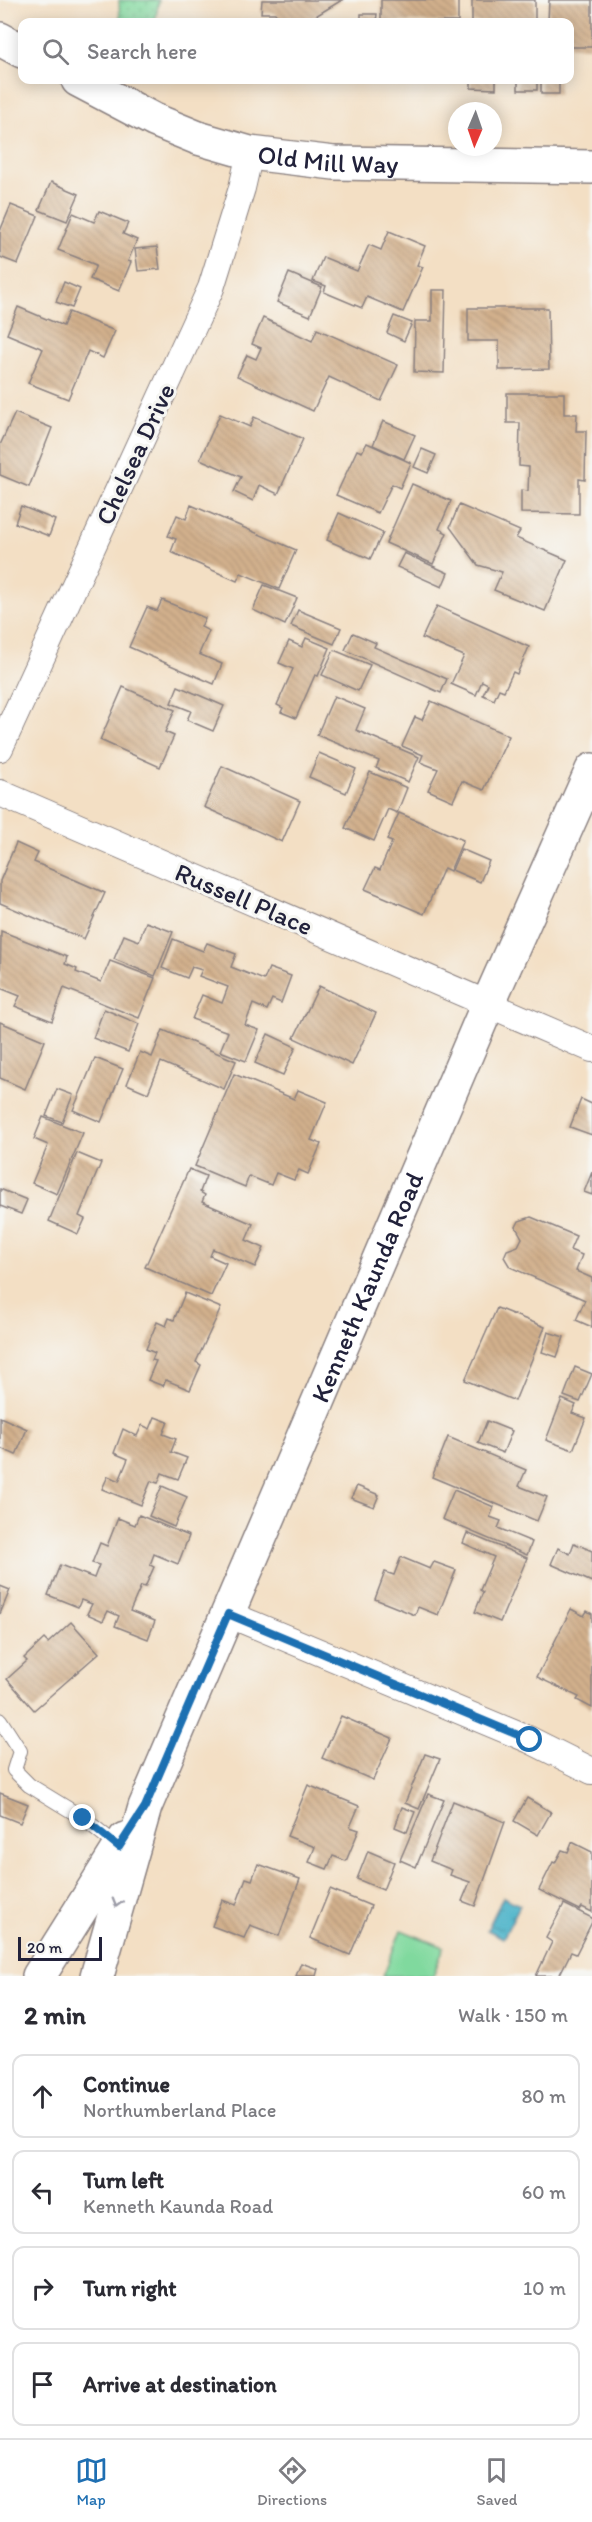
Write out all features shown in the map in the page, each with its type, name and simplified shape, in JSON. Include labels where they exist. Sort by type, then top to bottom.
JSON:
[{"type":"main road","points":[[0,39],[18,49]]},
{"type":"main road","name":"Old Mill Way","points":[[86,84],[154,120],[198,138],[250,153],[334,164],[592,167]]},
{"type":"main road","name":"Kenneth Kaunda Road","points":[[97,1976],[145,1807],[488,1004],[592,770]]},
{"type":"main road","name":"Kenneth Kaunda Road","points":[[39,1976],[145,1807]]},
{"type":"street","name":"Chelsea Drive","points":[[0,748],[211,288],[242,188],[250,153]]},
{"type":"street","name":"Russell Place","points":[[0,793],[592,1049]]},
{"type":"street","points":[[228,1614],[530,1740],[592,1771]]},
{"type":"lane","points":[[0,1720],[20,1751],[14,1770],[29,1785],[83,1818],[119,1847]]},
{"type":"green space","points":[[119,0],[159,0],[156,18],[120,18]]},
{"type":"green space","points":[[401,1930],[444,1947],[433,1976],[383,1976]]},
{"type":"water","points":[[503,1897],[520,1905],[503,1938],[487,1930]]},
{"type":"building","points":[[262,0],[342,0],[313,18],[279,18],[275,13],[261,13]]},
{"type":"building","points":[[381,0],[458,0],[458,18],[381,18]]},
{"type":"building","points":[[472,0],[535,0],[535,18],[472,18]]},
{"type":"building","points":[[549,0],[592,0],[592,47],[574,47],[574,18],[548,18]]},
{"type":"building","points":[[361,14],[377,14],[376,18],[361,18]]},
{"type":"building","points":[[471,84],[496,84],[496,89],[471,88]]},
{"type":"building","points":[[518,84],[537,84],[537,90],[518,90]]},
{"type":"building","points":[[541,84],[559,84],[559,94],[541,94]]},
{"type":"building","points":[[51,182],[79,194],[67,221],[39,210]]},
{"type":"building","points":[[11,205],[38,216],[18,264],[0,257],[0,231]]},
{"type":"building","points":[[99,211],[128,223],[123,234],[137,240],[119,291],[90,279],[96,265],[58,250],[73,213],[94,222]]},
{"type":"building","points":[[389,231],[425,246],[417,265],[423,267],[403,312],[367,297],[362,308],[324,292],[326,286],[313,281],[323,257],[357,271],[369,245],[381,250]]},
{"type":"building","points":[[157,247],[160,269],[138,271],[135,249]]},
{"type":"building","points":[[289,273],[322,287],[310,316],[277,302]]},
{"type":"building","points":[[64,282],[80,289],[72,308],[56,302]]},
{"type":"building","points":[[432,290],[446,290],[444,373],[414,372],[415,321],[432,321]]},
{"type":"building","points":[[18,307],[63,326],[69,312],[115,331],[103,358],[88,351],[68,399],[28,383],[43,349],[7,334]]},
{"type":"building","points":[[468,308],[548,308],[549,369],[499,370],[499,341],[468,341]]},
{"type":"building","points":[[394,316],[412,323],[404,341],[387,333]]},
{"type":"building","points":[[263,318],[312,341],[317,329],[398,365],[381,401],[329,377],[313,411],[237,376],[247,355],[256,359],[261,348],[252,344]]},
{"type":"building","points":[[507,393],[564,393],[564,414],[577,414],[576,431],[586,431],[585,480],[579,479],[579,514],[521,513],[521,490],[528,491],[529,467],[519,466],[520,423],[507,423]]},
{"type":"building","points":[[15,413],[52,428],[29,487],[0,475],[0,445]]},
{"type":"building","points":[[220,414],[250,427],[254,417],[303,439],[278,494],[259,485],[253,501],[234,492],[241,477],[200,459]]},
{"type":"building","points":[[383,421],[415,435],[404,459],[373,445]]},
{"type":"building","points":[[367,443],[411,463],[400,488],[392,484],[378,513],[336,495],[357,450],[362,452]]},
{"type":"building","points":[[422,449],[436,455],[428,473],[414,467]]},
{"type":"building","points":[[412,484],[451,501],[439,529],[447,533],[433,564],[386,543]]},
{"type":"building","points":[[191,505],[296,550],[279,589],[241,573],[237,581],[171,552],[176,539],[168,536],[177,515],[186,519]]},
{"type":"building","points":[[459,505],[520,531],[516,538],[567,560],[545,611],[494,590],[502,572],[478,565],[450,527]]},
{"type":"building","points":[[21,506],[55,520],[49,536],[15,523]]},
{"type":"building","points":[[339,513],[383,533],[370,559],[327,540]]},
{"type":"building","points":[[404,553],[448,573],[442,587],[397,567]]},
{"type":"building","points":[[264,585],[297,598],[285,625],[253,610]]},
{"type":"building","points":[[162,600],[205,618],[201,627],[209,631],[199,654],[222,664],[214,684],[129,647],[147,607],[157,611]]},
{"type":"building","points":[[437,606],[529,647],[517,674],[513,672],[504,691],[499,689],[494,700],[483,695],[488,684],[482,681],[476,695],[451,684],[464,656],[422,638]]},
{"type":"building","points":[[298,610],[341,628],[334,644],[291,626]]},
{"type":"building","points":[[353,633],[376,643],[374,647],[447,679],[441,693],[345,650]]},
{"type":"building","points":[[306,638],[330,648],[296,718],[281,712],[283,708],[277,705],[293,669],[279,663],[289,641],[302,647]]},
{"type":"building","points":[[334,650],[370,665],[358,691],[322,675]]},
{"type":"building","points":[[178,686],[224,706],[213,731],[187,720],[191,711],[171,703]]},
{"type":"building","points":[[123,687],[175,710],[165,732],[174,736],[160,767],[100,740]]},
{"type":"building","points":[[334,696],[365,709],[356,730],[419,757],[408,782],[376,768],[379,761],[317,735]]},
{"type":"building","points":[[431,701],[509,736],[484,790],[462,781],[453,801],[428,790],[438,769],[420,762],[423,755],[402,746],[415,717],[422,720]]},
{"type":"building","points":[[319,753],[356,769],[346,793],[309,777]]},
{"type":"building","points":[[222,766],[300,801],[282,842],[204,807]]},
{"type":"building","points":[[370,772],[407,788],[397,813],[388,809],[374,841],[345,828]]},
{"type":"building","points":[[399,813],[463,840],[450,871],[444,868],[424,914],[365,889],[375,868],[380,870],[392,842],[387,840]]},
{"type":"building","points":[[16,843],[38,853],[34,862],[105,893],[84,939],[0,903],[0,881]]},
{"type":"building","points":[[461,849],[489,861],[480,882],[452,870]]},
{"type":"building","points":[[146,922],[173,932],[155,976],[114,959],[124,935],[139,941]]},
{"type":"building","points":[[1,931],[67,957],[65,964],[77,969],[76,972],[101,982],[110,961],[155,978],[139,1018],[64,988],[52,1021],[15,1006],[20,996],[0,988]]},
{"type":"building","points":[[173,939],[203,951],[207,943],[236,954],[231,967],[264,980],[269,968],[291,976],[281,1003],[272,999],[267,1010],[253,1004],[245,1025],[259,1030],[246,1061],[220,1051],[228,1032],[192,1019],[202,995],[222,1003],[228,987],[199,976],[202,970],[192,967],[187,978],[162,968]]},
{"type":"building","points":[[319,986],[376,1013],[352,1065],[294,1038]]},
{"type":"building","points":[[104,1009],[139,1024],[128,1052],[93,1038]]},
{"type":"building","points":[[0,1022],[45,1041],[25,1089],[0,1078]]},
{"type":"building","points":[[163,1030],[236,1061],[224,1089],[161,1062],[148,1093],[127,1084],[140,1052],[152,1057]]},
{"type":"building","points":[[268,1034],[296,1047],[283,1075],[255,1063]]},
{"type":"building","points":[[95,1058],[123,1069],[101,1122],[73,1110]]},
{"type":"building","points":[[234,1074],[294,1099],[298,1090],[327,1102],[311,1140],[321,1144],[308,1174],[299,1170],[294,1180],[276,1173],[271,1185],[249,1176],[245,1187],[195,1166]]},
{"type":"building","points":[[57,1089],[73,1095],[62,1122],[46,1116]]},
{"type":"building","points":[[581,1099],[592,1104],[592,1135],[570,1127]]},
{"type":"building","points":[[43,1117],[83,1133],[57,1194],[32,1183],[48,1145],[34,1139]]},
{"type":"building","points":[[77,1153],[101,1163],[79,1216],[85,1219],[78,1234],[49,1221]]},
{"type":"building","points":[[189,1169],[206,1176],[200,1192],[205,1195],[202,1202],[253,1224],[246,1240],[264,1248],[255,1267],[213,1249],[210,1256],[226,1263],[211,1296],[145,1267]]},
{"type":"building","points":[[592,1172],[592,1195],[584,1192]]},
{"type":"building","points":[[0,1189],[27,1200],[21,1214],[0,1206]]},
{"type":"building","points":[[531,1217],[576,1236],[570,1250],[582,1255],[576,1271],[592,1278],[592,1327],[576,1320],[585,1300],[510,1267],[504,1257],[507,1250],[518,1246],[522,1238],[516,1227],[519,1221]]},
{"type":"building","points":[[185,1293],[221,1308],[196,1362],[201,1365],[190,1390],[166,1380],[163,1386],[148,1380],[156,1361],[152,1360],[155,1353],[146,1349],[157,1322],[166,1326],[169,1318],[174,1320]]},
{"type":"building","points":[[497,1308],[545,1327],[515,1401],[465,1380]]},
{"type":"building","points":[[548,1332],[564,1337],[557,1357],[542,1352]]},
{"type":"building","points":[[575,1367],[592,1374],[580,1402],[564,1396]]},
{"type":"building","points":[[562,1399],[576,1405],[572,1413],[586,1418],[573,1450],[546,1440]]},
{"type":"building","points":[[0,1417],[27,1429],[16,1455],[0,1448]]},
{"type":"building","points":[[155,1417],[168,1422],[163,1434],[176,1439],[171,1452],[187,1458],[178,1479],[162,1473],[158,1483],[151,1481],[141,1505],[102,1489],[108,1476],[119,1481],[128,1459],[114,1453],[123,1429],[137,1436],[142,1425],[150,1429]]},
{"type":"building","points":[[487,1421],[512,1431],[503,1453],[478,1443]]},
{"type":"building","points":[[448,1437],[526,1470],[519,1486],[547,1497],[537,1521],[432,1477]]},
{"type":"building","points":[[162,1486],[187,1497],[174,1527],[149,1516]]},
{"type":"building","points":[[357,1486],[379,1495],[374,1507],[351,1498]]},
{"type":"building","points":[[454,1490],[494,1507],[490,1517],[501,1521],[498,1528],[532,1542],[527,1555],[442,1519]]},
{"type":"building","points":[[139,1515],[189,1536],[178,1564],[154,1554],[150,1565],[154,1567],[145,1587],[141,1586],[130,1611],[155,1621],[148,1639],[115,1626],[119,1616],[108,1611],[103,1621],[87,1614],[92,1604],[81,1600],[78,1607],[48,1595],[60,1565],[94,1578],[99,1565],[92,1563],[100,1543],[107,1546],[118,1518],[135,1525]]},
{"type":"building","points":[[467,1533],[527,1558],[500,1622],[475,1612],[483,1592],[480,1590],[494,1557],[463,1543]]},
{"type":"building","points":[[574,1543],[592,1551],[592,1582],[551,1564],[558,1548],[570,1554]]},
{"type":"building","points":[[401,1557],[430,1569],[434,1562],[456,1570],[438,1615],[418,1607],[415,1615],[375,1599],[385,1572],[394,1575]]},
{"type":"building","points":[[0,1586],[10,1590],[0,1614]]},
{"type":"building","points":[[571,1609],[584,1616],[587,1611],[592,1614],[592,1708],[577,1700],[579,1697],[537,1677]]},
{"type":"building","points":[[71,1622],[99,1653],[34,1710],[7,1679],[27,1661],[24,1658],[44,1639],[48,1643]]},
{"type":"building","points":[[341,1716],[392,1738],[373,1780],[322,1758]]},
{"type":"building","points":[[425,1754],[440,1759],[419,1809],[405,1803]]},
{"type":"building","points":[[308,1785],[359,1806],[350,1827],[359,1830],[346,1861],[333,1856],[327,1869],[309,1862],[315,1847],[287,1836]]},
{"type":"building","points":[[0,1793],[28,1804],[20,1823],[0,1815]]},
{"type":"building","points":[[428,1794],[444,1800],[416,1867],[400,1860]]},
{"type":"building","points":[[527,1798],[551,1812],[538,1835],[514,1821]]},
{"type":"building","points":[[453,1801],[505,1822],[475,1906],[462,1901],[470,1882],[450,1875],[452,1870],[430,1861]]},
{"type":"building","points":[[402,1807],[415,1812],[407,1832],[395,1827]]},
{"type":"building","points":[[572,1842],[592,1852],[592,1912],[582,1907],[580,1910],[539,1890],[553,1862],[555,1863],[562,1850],[568,1852]]},
{"type":"building","points":[[368,1851],[394,1862],[383,1890],[357,1879]]},
{"type":"building","points":[[258,1864],[300,1879],[279,1936],[250,1925],[244,1938],[212,1926],[222,1900],[236,1905],[246,1878],[252,1880]]},
{"type":"building","points":[[330,1889],[371,1906],[350,1955],[310,1938]]},
{"type":"building","points":[[564,1904],[592,1918],[592,1922],[576,1954],[571,1952],[559,1976],[536,1976],[552,1942],[546,1938]]},
{"type":"building","points":[[301,1963],[318,1969],[316,1976],[296,1976]]},
{"type":"route","points":[[83,1818],[119,1847],[145,1807],[228,1614],[530,1740]]}]
